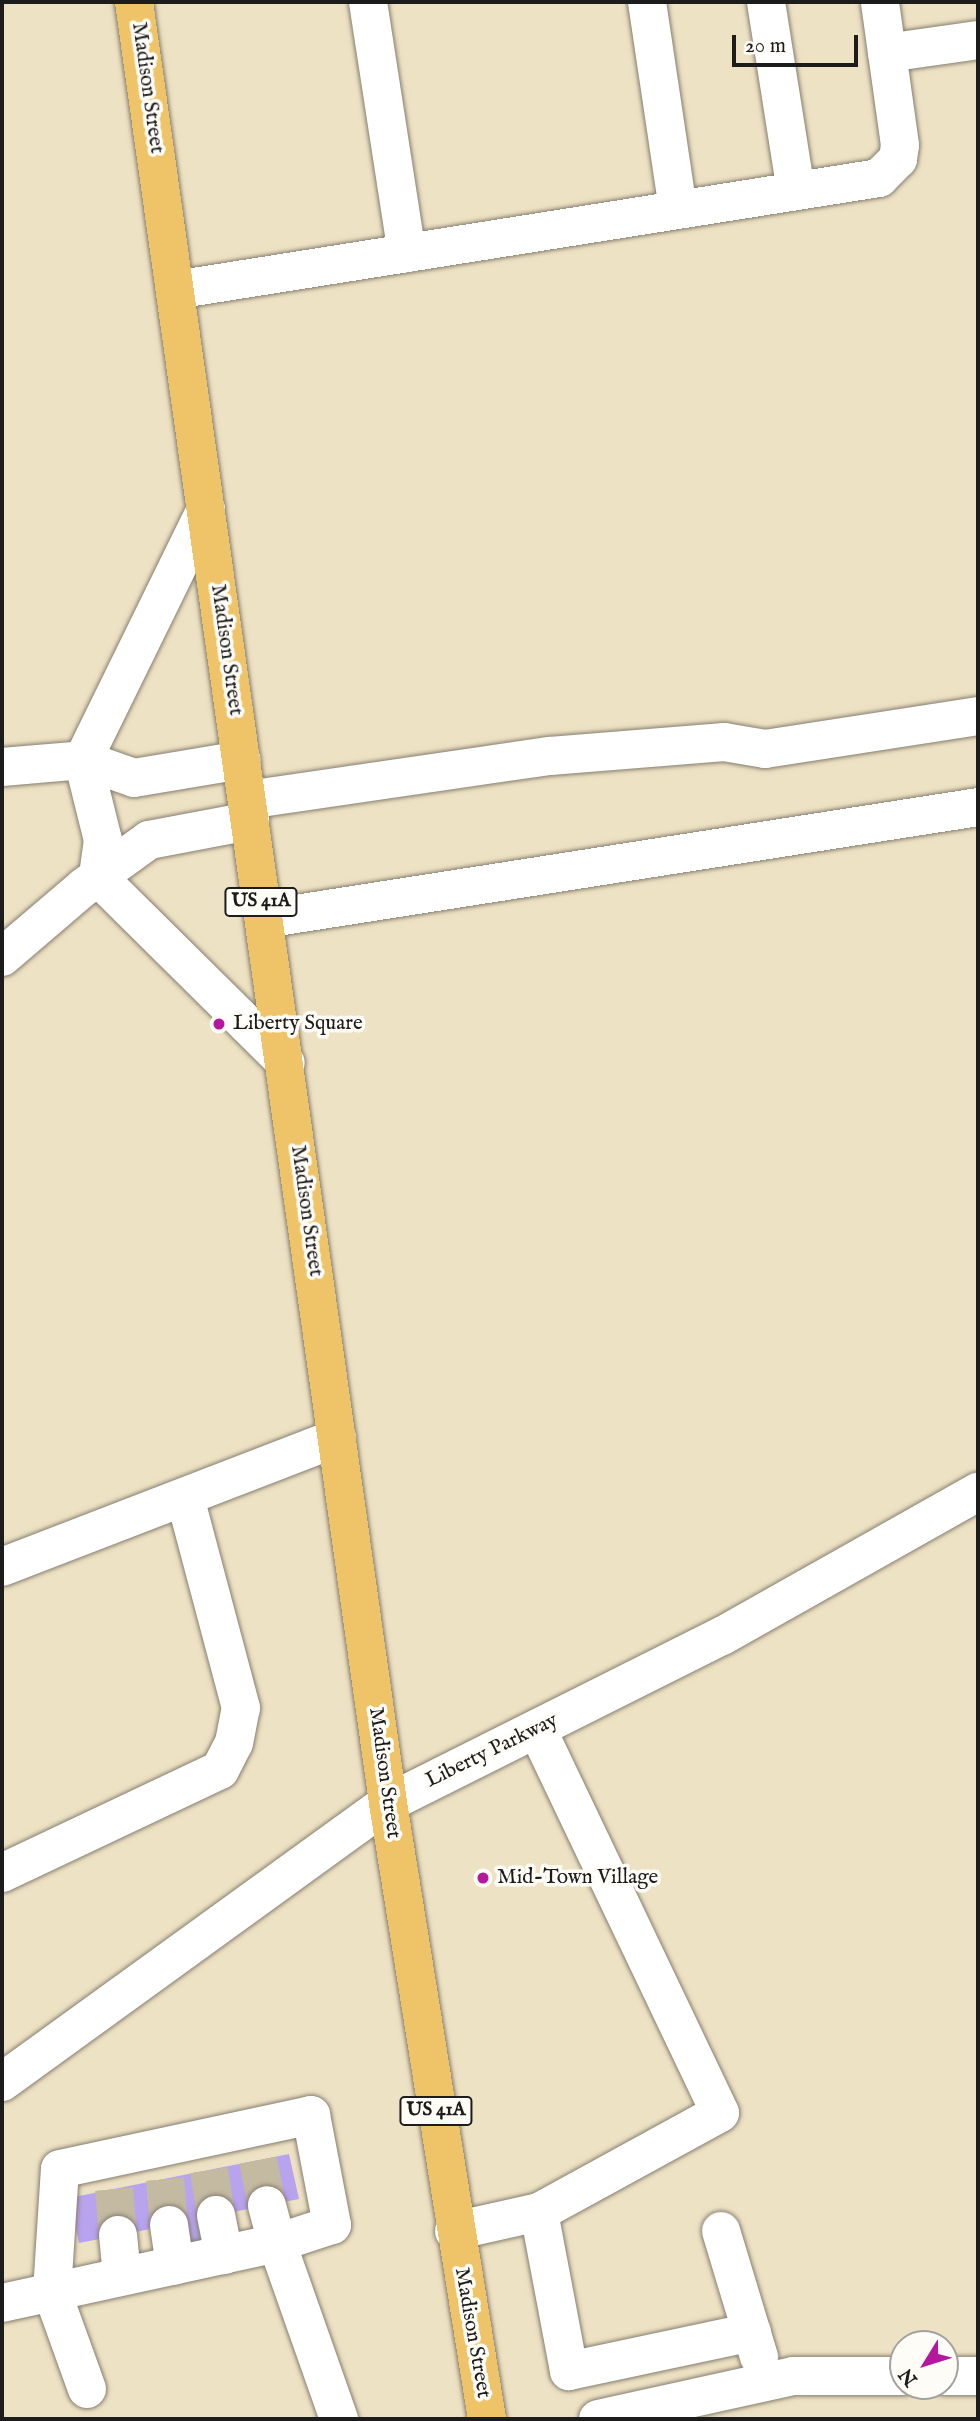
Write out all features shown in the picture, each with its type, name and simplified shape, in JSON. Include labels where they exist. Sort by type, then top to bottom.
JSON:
[{"type":"main road","name":"Madison Street","points":[[134,2],[286,1063],[388,1803],[454,2231],[487,2419]]},
{"type":"street","points":[[368,2],[407,253]]},
{"type":"street","points":[[647,2],[678,209]]},
{"type":"street","points":[[766,2],[796,191]]},
{"type":"street","points":[[175,290],[879,178],[891,169],[900,145],[880,2]]},
{"type":"street","points":[[887,53],[978,40]]},
{"type":"street","points":[[98,877],[103,840],[83,760],[206,509]]},
{"type":"street","points":[[2,957],[98,877],[149,840],[248,811],[550,756],[724,742],[765,749],[978,716]]},
{"type":"street","points":[[2,767],[83,760],[134,778],[242,760]]},
{"type":"street","points":[[264,919],[978,807]]},
{"type":"street","points":[[98,877],[286,1063]]},
{"type":"street","points":[[2,1567],[337,1438]]},
{"type":"street","name":"Liberty Parkway","points":[[2,2082],[388,1803],[722,1636],[978,1492]]},
{"type":"street","points":[[2,1873],[220,1770],[234,1743],[241,1708],[185,1497]]},
{"type":"street","points":[[454,2231],[539,2212],[720,2113],[537,1729]]},
{"type":"street","points":[[2,2303],[52,2292],[122,2276],[277,2243],[331,2225],[311,2115],[255,2144],[113,2173],[60,2169],[52,2292],[87,2389]]},
{"type":"street","points":[[267,2205],[277,2243],[339,2419]]},
{"type":"street","points":[[539,2212],[569,2371],[752,2332]]},
{"type":"street","points":[[216,2215],[224,2255]]},
{"type":"street","points":[[169,2225],[175,2266]]},
{"type":"street","points":[[721,2231],[766,2382]]},
{"type":"street","points":[[118,2235],[122,2276]]},
{"type":"street","points":[[597,2365],[602,2418],[793,2376],[889,2376]]},
{"type":"street","points":[[959,2376],[978,2376]]},
{"type":"building","points":[[289,2154],[299,2199],[197,2219],[201,2241],[185,2244],[181,2223],[79,2243],[69,2198]]},
{"type":"tunnel","points":[[258,2160],[267,2205]]},
{"type":"tunnel","points":[[209,2170],[216,2215]]},
{"type":"tunnel","points":[[165,2179],[169,2225]]},
{"type":"tunnel","points":[[114,2189],[118,2235]]},
{"type":"place","name":"Liberty Square","points":[[219,1024]]},
{"type":"place","name":"Mid-Town Village","points":[[483,1878]]}]
